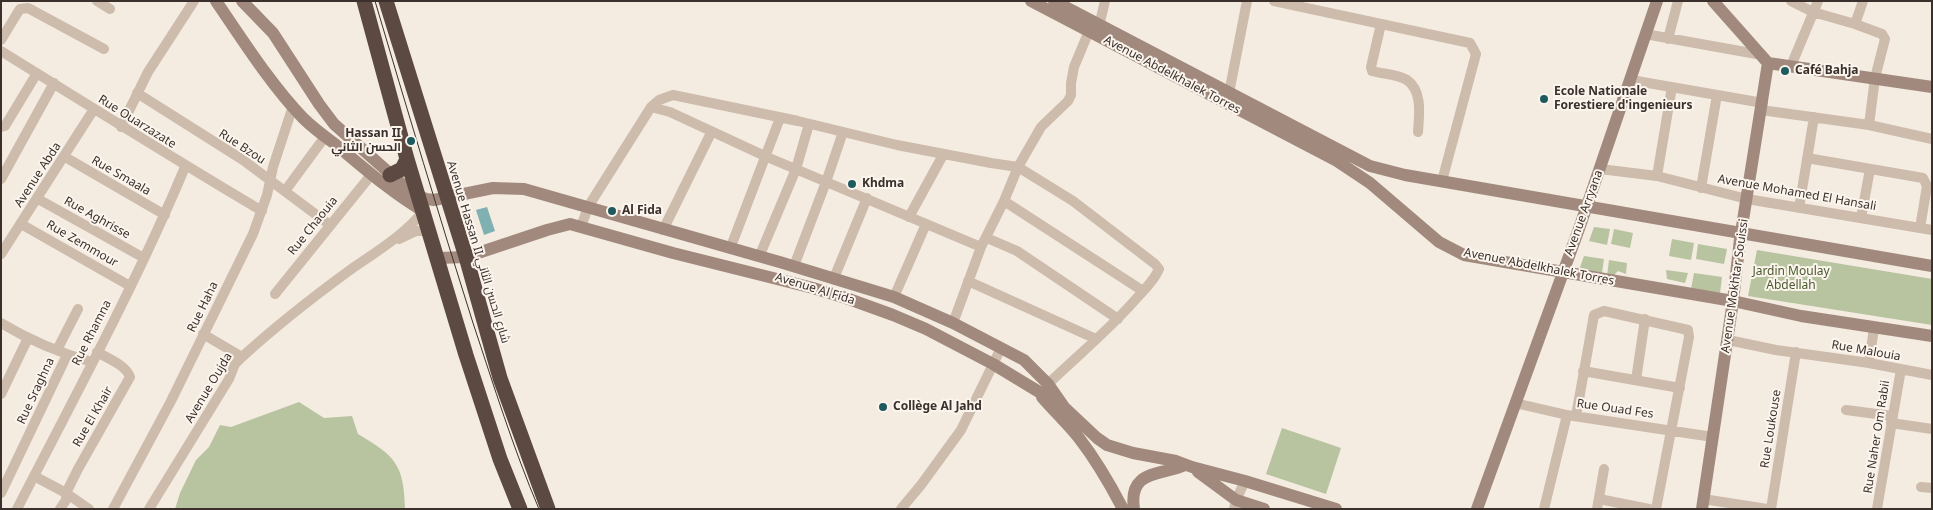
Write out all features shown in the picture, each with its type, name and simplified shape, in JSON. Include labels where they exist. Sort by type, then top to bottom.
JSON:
[{"type":"highway","name":"Avenue Hassan II شارع الحسن الثاني","points":[[364,1],[407,159],[419,196],[435,203]]},
{"type":"highway","name":"Avenue Hassan II شارع الحسن الثاني","points":[[386,1],[435,203],[466,257],[500,378],[548,509]]},
{"type":"highway","points":[[390,175],[402,169],[407,159]]},
{"type":"highway","name":"Avenue Hassan II شارع الحسن الثاني","points":[[435,203],[429,231],[500,460],[520,509]]},
{"type":"street","points":[[97,1],[110,9]]},
{"type":"street","points":[[121,127],[148,72],[194,1]]},
{"type":"street","points":[[216,1],[277,87],[324,138],[333,143],[371,175],[435,203]]},
{"type":"street","points":[[242,1],[273,33],[313,96],[334,124],[390,175],[419,196]]},
{"type":"street","name":"Avenue Abdelkhalek Torres","points":[[1031,1],[1229,93],[1370,166],[1404,175],[1587,205],[1741,234],[1932,266]]},
{"type":"street","name":"Avenue Abdelkhalek Torres","points":[[1054,1],[1094,29],[1336,161],[1370,183],[1430,235],[1450,249],[1464,255],[1733,302],[1801,316],[1932,336]]},
{"type":"street","points":[[953,323],[981,247],[987,238],[1018,167],[1041,127],[1071,96],[1074,67],[1094,29],[1105,1]]},
{"type":"street","points":[[1229,93],[1247,1]]},
{"type":"street","points":[[1274,1],[1466,41],[1472,46],[1476,54],[1442,181]]},
{"type":"street","name":"Avenue Arryana","points":[[1477,509],[1600,169],[1657,1]]},
{"type":"street","points":[[1668,39],[1678,1]]},
{"type":"street","points":[[1713,1],[1765,59]]},
{"type":"street","points":[[1791,1],[1814,12],[1855,24],[1882,34],[1885,37],[1875,78],[1869,125]]},
{"type":"street","points":[[1791,66],[1818,1]]},
{"type":"street","points":[[1855,24],[1863,1]]},
{"type":"street","points":[[1,40],[20,9],[28,8],[104,49]]},
{"type":"street","points":[[1380,24],[1371,67],[1372,71],[1404,79],[1410,83],[1419,104],[1418,132]]},
{"type":"street","points":[[1645,34],[1791,66],[1932,88]]},
{"type":"street","name":"Rue Ouarzazate","points":[[1,52],[54,83],[185,167],[262,211]]},
{"type":"street","name":"Avenue Mokhtar Souissi","points":[[1703,504],[1728,340],[1741,234],[1762,107],[1765,59]]},
{"type":"street","points":[[1,127],[6,126],[37,74]]},
{"type":"street","points":[[1631,80],[1717,95],[1762,107],[1869,125],[1932,139]]},
{"type":"street","points":[[1,179],[4,167],[54,83]]},
{"type":"street","points":[[1657,176],[1672,87]]},
{"type":"street","name":"Rue Bzou","points":[[137,94],[243,160],[330,225]]},
{"type":"street","points":[[581,227],[588,207],[652,106],[659,100],[673,95],[943,154],[1018,167],[1073,201],[1159,269],[1144,291],[1118,319],[1034,388],[1064,407],[1107,445],[1133,453],[1159,456],[1336,509]]},
{"type":"street","points":[[1701,188],[1717,95]]},
{"type":"street","name":"Rue Haha","points":[[112,509],[166,410],[249,242],[262,211],[273,167],[293,106]]},
{"type":"street","points":[[652,106],[670,112],[767,157],[981,247]]},
{"type":"street","name":"Avenue Abda","points":[[1,254],[94,110]]},
{"type":"street","points":[[1799,208],[1814,117]]},
{"type":"street","points":[[730,249],[767,157],[780,118]]},
{"type":"street","points":[[759,257],[796,169],[810,124]]},
{"type":"street","points":[[794,266],[843,132]]},
{"type":"street","points":[[663,230],[712,133]]},
{"type":"street","points":[[285,191],[324,138]]},
{"type":"street","points":[[909,217],[943,154]]},
{"type":"street","name":"Rue Smaala","points":[[65,157],[165,215]]},
{"type":"street","points":[[1807,158],[1870,168],[1925,180],[1926,186],[1920,228]]},
{"type":"street","name":"Rue Rhamna","points":[[17,509],[144,258],[185,167]]},
{"type":"street","points":[[1861,218],[1870,168]]},
{"type":"street","name":"Avenue Mohamed El Hansali","points":[[1600,169],[1657,176],[1747,199],[1932,230]]},
{"type":"street","name":"Rue Chaouia","points":[[275,294],[371,175]]},
{"type":"street","name":"Avenue Al Fida","points":[[435,203],[493,188],[524,190],[794,266],[894,297],[953,323],[1024,360],[1044,380],[1064,407]]},
{"type":"street","points":[[834,278],[867,198]]},
{"type":"street","name":"Rue Aghrisse","points":[[38,199],[144,258]]},
{"type":"street","points":[[1004,201],[1144,291]]},
{"type":"street","name":"Avenue Oujda","points":[[150,509],[229,380],[236,364],[242,357],[338,279],[385,246],[435,203]]},
{"type":"street","name":"Rue Zemmour","points":[[21,224],[130,286]]},
{"type":"street","name":"Avenue Al Fida","points":[[438,258],[466,257],[570,224],[673,253],[772,276],[846,298],[926,329],[1034,388],[1082,443],[1109,483],[1123,509]]},
{"type":"street","points":[[894,297],[926,224]]},
{"type":"street","name":"Avenue Oujda","points":[[385,246],[416,231],[429,231]]},
{"type":"street","points":[[673,253],[679,234]]},
{"type":"street","points":[[987,238],[1017,250],[1118,319]]},
{"type":"street","points":[[968,281],[1096,339]]},
{"type":"street","points":[[57,350],[78,309]]},
{"type":"street","points":[[1544,509],[1572,416],[1583,371],[1592,317],[1604,311],[1688,330],[1689,337],[1680,388],[1656,509]]},
{"type":"street","points":[[1636,380],[1645,319]]},
{"type":"street","points":[[1,323],[28,338],[92,362]]},
{"type":"street","points":[[1869,363],[1874,328]]},
{"type":"street","points":[[203,334],[242,357]]},
{"type":"street","points":[[1,394],[28,338]]},
{"type":"street","name":"Rue Malouia","points":[[1728,340],[1932,374]]},
{"type":"street","points":[[901,509],[962,430],[1001,348]]},
{"type":"street","name":"Rue El Khair","points":[[60,509],[66,500],[66,494],[78,469],[130,377],[128,371],[97,352]]},
{"type":"street","name":"Rue Loukouse","points":[[1771,509],[1796,352]]},
{"type":"street","name":"Rue Sraghna","points":[[1,493],[67,354]]},
{"type":"street","name":"Rue Naher Om Rabii","points":[[1877,509],[1900,369]]},
{"type":"street","points":[[1583,371],[1680,388]]},
{"type":"street","name":"Rue Ouad Fes","points":[[1515,403],[1572,416],[1713,437]]},
{"type":"street","points":[[1846,410],[1932,429]]},
{"type":"street","points":[[1188,466],[1235,504],[1264,509]]},
{"type":"street","points":[[1134,509],[1134,496],[1139,482],[1147,475],[1188,466]]},
{"type":"street","points":[[1604,469],[1598,504],[1649,509]]},
{"type":"street","points":[[34,476],[89,509]]},
{"type":"street","points":[[1235,504],[1245,481]]},
{"type":"street","points":[[1703,504],[1767,509]]},
{"type":"green space","points":[[1594,227],[1610,229],[1607,245],[1589,241]]},
{"type":"green space","points":[[1614,229],[1633,233],[1630,248],[1611,244]]},
{"type":"green space","points":[[1672,239],[1694,243],[1691,260],[1669,256]]},
{"type":"green space","points":[[1698,244],[1727,249],[1724,264],[1696,259]]},
{"type":"green space","name":"Jardin Moulay Abdellah","points":[[1757,250],[1932,279],[1932,325],[1748,296]]},
{"type":"green space","points":[[1584,256],[1604,259],[1602,273],[1579,270]]},
{"type":"green space","points":[[1609,260],[1627,263],[1626,274],[1618,271],[1612,277],[1607,276]]},
{"type":"green space","points":[[1666,270],[1688,273],[1685,283],[1667,279]]},
{"type":"green space","points":[[1694,273],[1722,277],[1720,293],[1691,289]]},
{"type":"green space","points":[[299,402],[324,418],[352,416],[358,434],[381,449],[395,463],[402,481],[405,509],[175,509],[180,493],[196,460],[209,447],[220,425],[231,427]]},
{"type":"green space","points":[[1282,428],[1341,448],[1326,494],[1266,474]]},
{"type":"water","points":[[487,207],[495,231],[484,235],[476,210]]},
{"type":"tram line","points":[[375,1],[473,323],[512,440],[539,509]]},
{"type":"place","name":"Café Bahja","points":[[1785,71]]},
{"type":"place","name":"Ecole Nationale Forestiere d'ingenieurs","points":[[1544,99]]},
{"type":"place","name":"Hassan II الحسن الثاني","points":[[411,141]]},
{"type":"place","name":"Khdma","points":[[852,184]]},
{"type":"place","name":"Al Fida","points":[[612,211]]},
{"type":"place","name":"Collège Al Jahd","points":[[883,407]]}]
